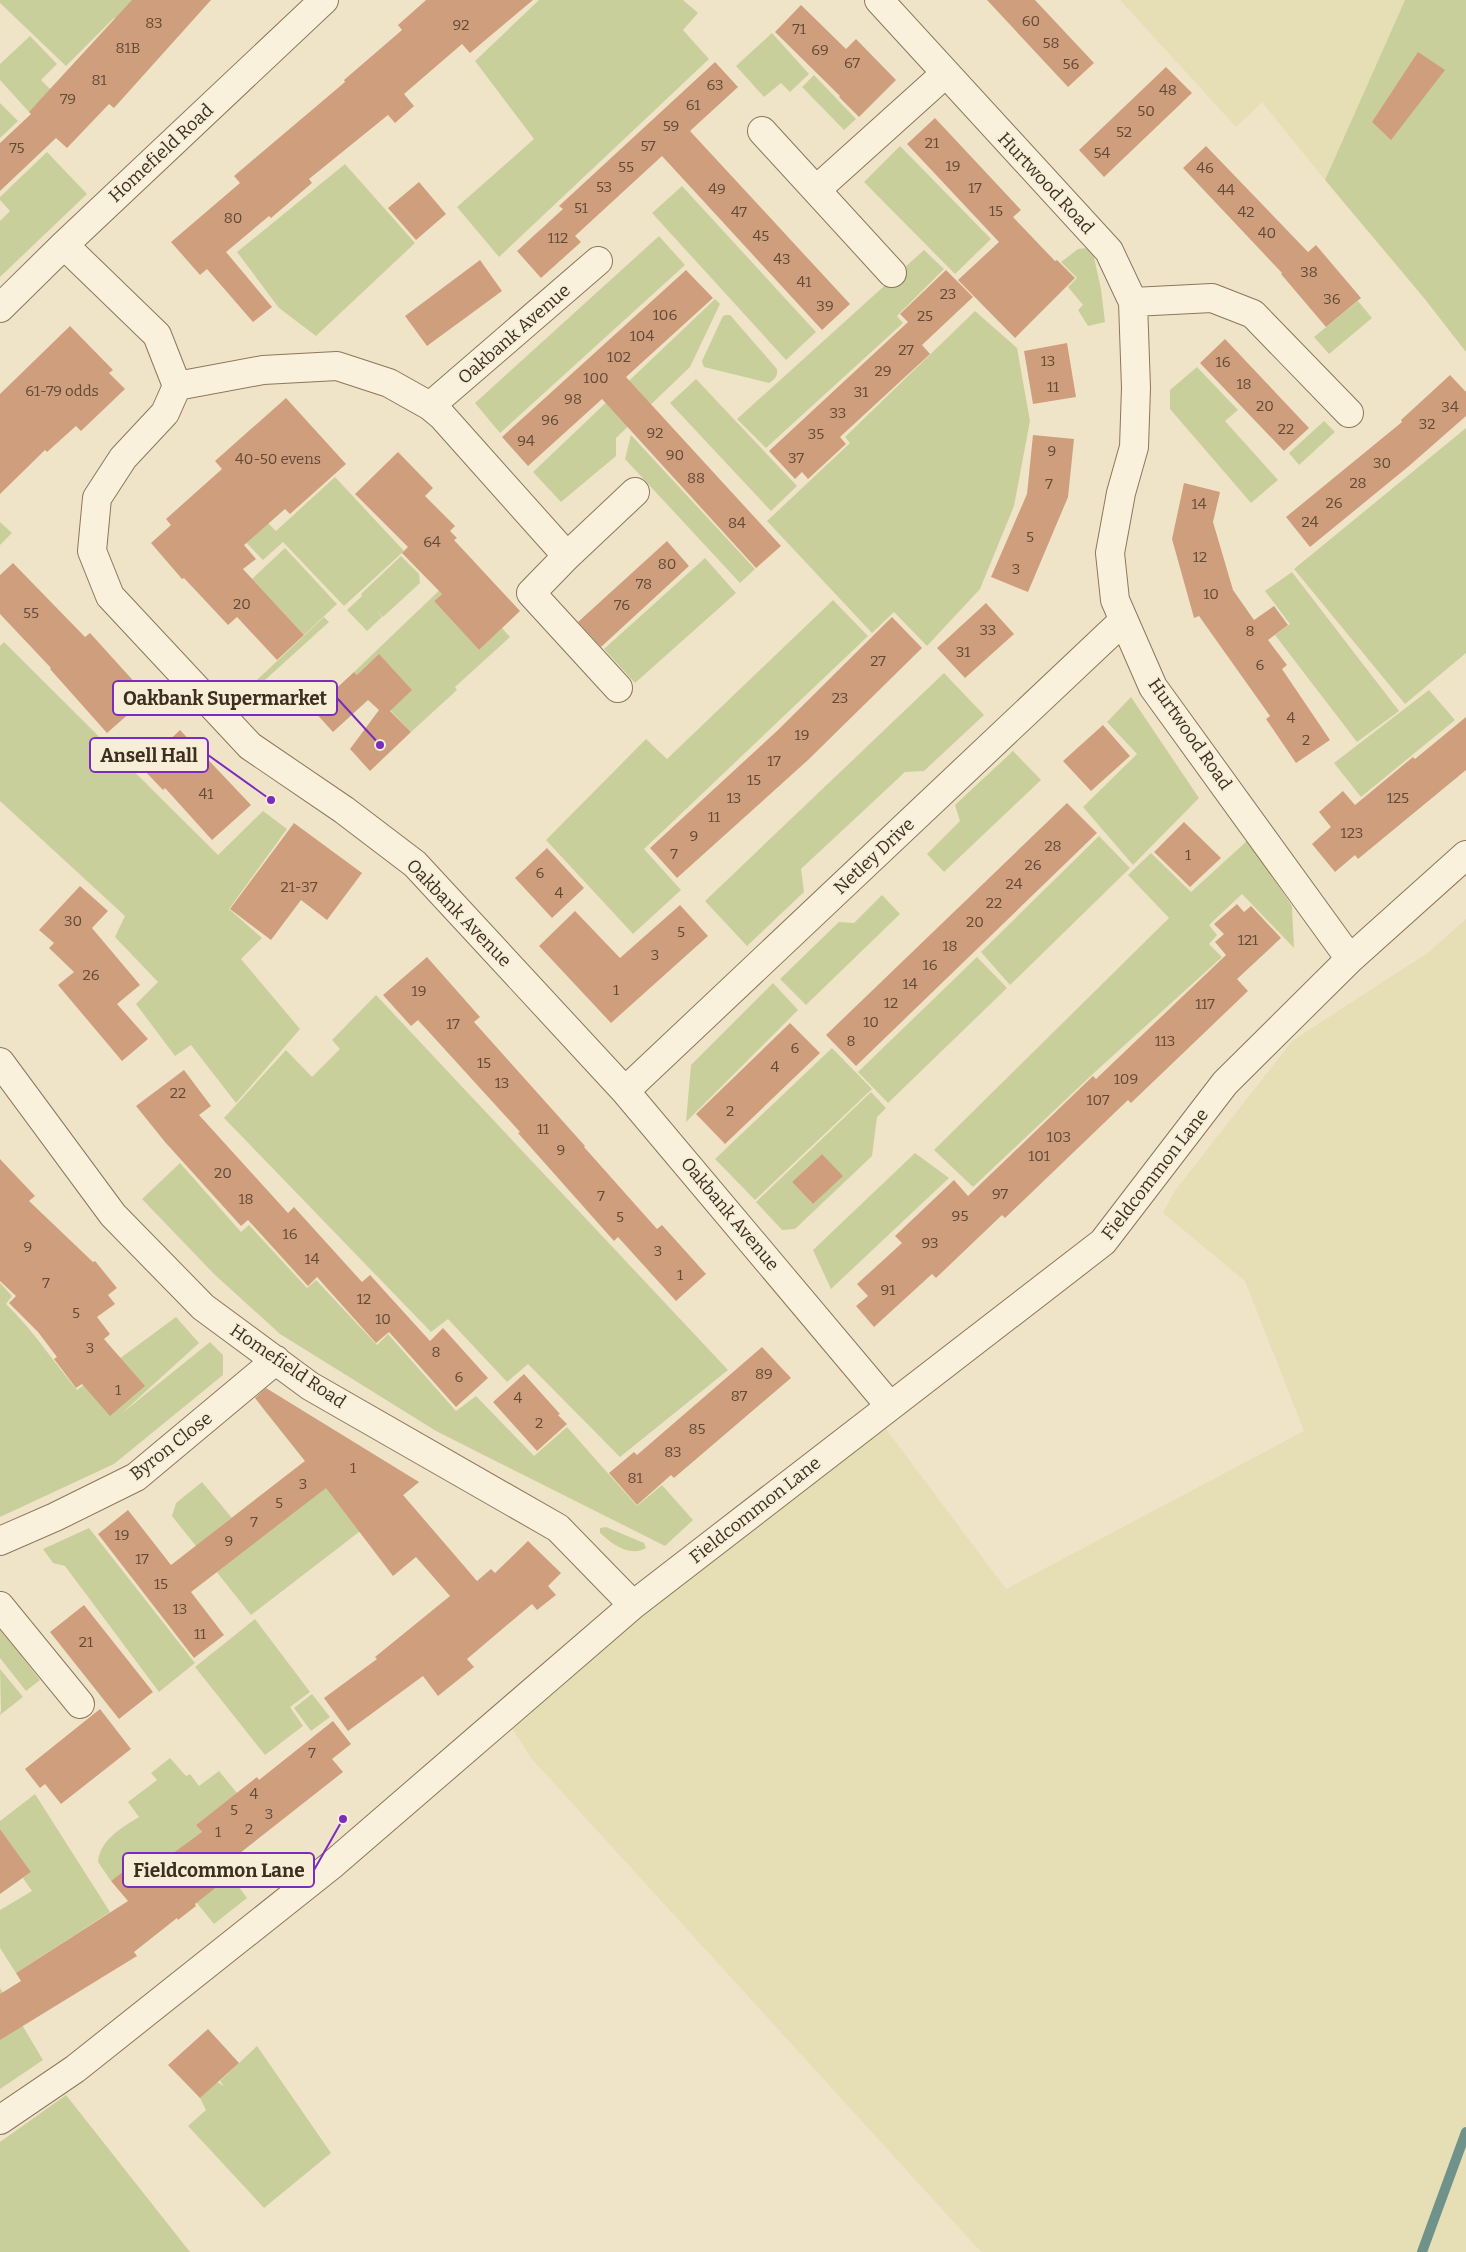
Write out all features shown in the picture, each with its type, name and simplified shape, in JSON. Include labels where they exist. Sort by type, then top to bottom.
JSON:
[{"type":"street","name":"Homefield Road","points":[[0,308],[64,245],[324,0]]},
{"type":"street","name":"Hurtwood Road","points":[[879,0],[1109,251],[1133,302],[1136,388],[1134,446],[1121,493],[1110,553],[1115,600],[1153,687],[1350,959]]},
{"type":"street","points":[[816,190],[946,73]]},
{"type":"street","points":[[762,131],[892,272]]},
{"type":"street","points":[[64,245],[157,335],[177,386],[263,370],[337,366],[389,383],[430,406],[442,416],[567,556]]},
{"type":"street","name":"Oakbank Avenue","points":[[430,406],[598,261]]},
{"type":"street","points":[[1133,302],[1212,298],[1252,314],[1349,413]]},
{"type":"street","name":"Oakbank Avenue","points":[[177,386],[164,412],[123,458],[97,498],[92,551],[110,596],[250,746],[344,810],[415,864],[625,1091],[890,1406]]},
{"type":"street","points":[[618,688],[530,592],[635,492]]},
{"type":"street","name":"Netley Drive","points":[[625,1091],[1123,620]]},
{"type":"street","name":"Fieldcommon Lane","points":[[0,2120],[75,2069],[333,1864],[633,1605],[1103,1242],[1226,1083],[1350,959],[1466,855]]},
{"type":"street","name":"Homefield Road","points":[[0,1062],[113,1215],[203,1307],[310,1386],[558,1528],[633,1605]]},
{"type":"street","name":"Byron Close","points":[[0,1541],[55,1517],[136,1477],[276,1360]]},
{"type":"street","points":[[0,1606],[80,1704]]},
{"type":"shaded area","points":[[1120,0],[1405,0],[1325,180],[1262,102],[1236,127]]},
{"type":"shaded area","points":[[1466,919],[1466,2252],[981,2252],[531,1758],[509,1723],[726,1540],[886,1429],[1006,1589],[1304,1431],[1245,1281],[1163,1213],[1174,1192],[1292,1041],[1429,952]]},
{"type":"green space","points":[[0,0],[136,0],[117,21],[114,18],[66,66],[0,3]]},
{"type":"green space","points":[[539,0],[683,0],[698,13],[683,30],[709,59],[499,257],[457,207],[534,139],[475,61]]},
{"type":"green space","points":[[1405,0],[1466,0],[1466,352],[1424,298],[1325,180]]},
{"type":"green space","points":[[772,33],[809,74],[790,92],[781,83],[764,97],[736,66]]},
{"type":"green space","points":[[30,36],[57,64],[41,80],[51,90],[29,112],[0,80],[0,64]]},
{"type":"green space","points":[[814,75],[856,119],[844,130],[802,87]]},
{"type":"green space","points":[[0,103],[18,121],[0,138]]},
{"type":"green space","points":[[900,146],[991,239],[955,274],[864,182]]},
{"type":"green space","points":[[47,152],[87,194],[0,277],[0,221],[10,211],[0,200],[0,197]]},
{"type":"green space","points":[[345,164],[415,243],[316,336],[279,308],[237,252]]},
{"type":"green space","points":[[682,186],[816,332],[786,360],[652,213]]},
{"type":"green space","points":[[659,236],[685,265],[500,433],[475,403]]},
{"type":"green space","points":[[1085,248],[1093,253],[1101,289],[1105,322],[1088,326],[1078,310],[1083,305],[1068,287],[1077,278],[1061,262],[1078,249]]},
{"type":"green space","points":[[924,250],[944,269],[897,316],[903,323],[766,448],[737,419]]},
{"type":"green space","points":[[715,299],[720,304],[690,367],[616,438],[616,456],[561,502],[533,472]]},
{"type":"green space","points":[[1358,301],[1372,318],[1329,354],[1314,337]]},
{"type":"green space","points":[[975,311],[1017,348],[1030,421],[1014,506],[980,589],[927,646],[894,612],[872,633],[767,521],[850,443],[845,437]]},
{"type":"green space","points":[[730,315],[777,369],[776,377],[769,383],[704,367],[702,361],[723,316]]},
{"type":"green space","points":[[1197,367],[1238,410],[1225,421],[1278,480],[1251,503],[1170,409],[1170,390]]},
{"type":"green space","points":[[696,379],[797,486],[771,511],[670,403]]},
{"type":"green space","points":[[1324,421],[1335,432],[1299,465],[1289,453]]},
{"type":"green space","points":[[1466,428],[1466,653],[1405,704],[1294,569]]},
{"type":"green space","points":[[631,435],[755,569],[740,583],[625,459]]},
{"type":"green space","points":[[335,477],[404,551],[344,606],[283,542],[263,560],[237,533],[258,513],[276,531]]},
{"type":"green space","points":[[0,522],[12,533],[0,545]]},
{"type":"green space","points":[[285,548],[337,604],[304,635],[252,579]]},
{"type":"green space","points":[[401,556],[419,574],[420,583],[383,617],[377,611],[382,617],[367,631],[347,610]]},
{"type":"green space","points":[[705,558],[736,593],[635,683],[604,649]]},
{"type":"green space","points":[[472,559],[475,563],[434,601],[479,650],[502,628],[510,637],[455,687],[457,690],[411,732],[354,672]]},
{"type":"green space","points":[[1292,572],[1399,711],[1357,742],[1275,635],[1290,624],[1265,591]]},
{"type":"green space","points":[[833,600],[868,636],[644,849],[681,890],[633,934],[546,840],[646,739],[667,759]]},
{"type":"green space","points":[[324,617],[329,622],[265,680],[276,692],[259,703],[249,702],[241,695]]},
{"type":"green space","points":[[4,642],[218,855],[263,811],[287,829],[229,909],[262,938],[241,959],[300,1029],[236,1103],[191,1045],[175,1056],[136,1004],[158,982],[115,937],[125,916],[0,801],[0,646]]},
{"type":"green space","points":[[944,673],[984,715],[924,771],[905,772],[801,869],[804,892],[747,946],[705,901]]},
{"type":"green space","points":[[1429,690],[1455,720],[1361,797],[1334,763]]},
{"type":"green space","points":[[1131,697],[1199,798],[1133,865],[1083,807],[1137,754],[1107,722]]},
{"type":"green space","points":[[1013,751],[1041,780],[944,872],[927,854],[960,821],[955,805]]},
{"type":"green space","points":[[1099,836],[1130,868],[1010,985],[981,952]]},
{"type":"green space","points":[[1248,840],[1292,906],[1294,948],[1242,894],[1209,925],[1217,935],[1209,944],[1222,957],[1096,1071],[973,1187],[934,1150],[1169,918],[1128,875],[1151,853],[1191,892]]},
{"type":"green space","points":[[882,895],[900,914],[806,1005],[780,979],[839,922],[854,923]]},
{"type":"green space","points":[[977,957],[1007,988],[888,1103],[858,1072]]},
{"type":"green space","points":[[773,983],[798,1010],[686,1122],[691,1065]]},
{"type":"green space","points":[[376,995],[728,1370],[620,1457],[528,1364],[507,1382],[448,1319],[431,1332],[224,1118],[286,1050],[312,1077],[340,1049],[332,1040]]},
{"type":"green space","points":[[832,1048],[872,1089],[755,1200],[715,1159]]},
{"type":"green space","points":[[871,1092],[886,1108],[877,1117],[872,1156],[795,1229],[782,1230],[756,1202]],"holes":[[[822,1154],[842,1176],[813,1204],[792,1182]]]},
{"type":"green space","points":[[915,1153],[949,1178],[831,1289],[813,1250]]},
{"type":"green space","points":[[180,1163],[241,1232],[249,1225],[307,1288],[316,1280],[377,1345],[388,1334],[456,1411],[476,1396],[534,1456],[567,1427],[637,1506],[662,1485],[693,1520],[665,1546],[436,1431],[280,1334],[214,1274],[142,1199]]},
{"type":"green space","points":[[0,1283],[12,1296],[6,1304],[34,1335],[77,1390],[176,1317],[199,1343],[121,1414],[210,1342],[223,1355],[223,1375],[114,1464],[0,1517]]},
{"type":"green space","points":[[261,1406],[419,1482],[359,1532],[251,1615],[172,1516],[176,1503],[202,1482],[232,1518],[305,1461]]},
{"type":"green space","points":[[606,1527],[644,1543],[646,1548],[640,1551],[633,1551],[621,1548],[600,1533],[600,1528]]},
{"type":"green space","points":[[89,1528],[195,1663],[159,1692],[65,1566],[53,1563],[43,1549]]},
{"type":"green space","points":[[255,1619],[310,1692],[290,1707],[303,1726],[265,1755],[195,1667]]},
{"type":"green space","points":[[0,1628],[40,1680],[26,1691],[0,1658]]},
{"type":"green space","points":[[0,1669],[23,1697],[0,1715],[1,1710]]},
{"type":"green space","points":[[312,1694],[330,1717],[311,1731],[294,1708]]},
{"type":"green space","points":[[170,1758],[186,1776],[190,1774],[199,1786],[219,1771],[237,1793],[196,1825],[215,1848],[212,1851],[247,1898],[214,1924],[160,1858],[142,1873],[134,1863],[111,1881],[98,1862],[103,1847],[112,1835],[139,1817],[128,1802],[157,1780],[151,1773]]},
{"type":"green space","points":[[35,1794],[110,1912],[16,1973],[0,1948],[0,1910],[32,1891],[23,1878],[31,1872],[0,1829],[0,1821]]},
{"type":"green space","points":[[0,1988],[43,2060],[0,2089]]},
{"type":"green space","points":[[257,2046],[331,2153],[264,2208],[188,2126],[206,2110],[200,2098],[217,2082],[224,2086],[220,2081]]},
{"type":"green space","points":[[66,2095],[190,2252],[0,2252],[0,2142]]},
{"type":"building","points":[[132,0],[211,0],[114,108],[109,104],[67,148],[56,138],[0,191],[0,143],[31,114],[29,112]]},
{"type":"building","points":[[426,0],[533,0],[470,53],[462,44],[404,94],[414,106],[395,123],[388,115],[309,179],[312,183],[271,218],[269,216],[226,252],[272,307],[253,322],[207,269],[200,275],[171,242],[240,183],[234,176],[345,82],[344,80],[402,30],[398,25]]},
{"type":"building","points":[[987,0],[1035,0],[1094,63],[1068,87]]},
{"type":"building","points":[[801,5],[846,49],[856,39],[896,80],[859,117],[775,32]]},
{"type":"building","points":[[1418,52],[1445,70],[1391,140],[1372,122]]},
{"type":"building","points":[[715,62],[738,87],[690,131],[850,304],[822,330],[662,156],[575,236],[581,242],[541,278],[517,251],[563,209],[559,206]]},
{"type":"building","points":[[1166,67],[1192,93],[1104,177],[1079,150]]},
{"type":"building","points":[[935,118],[1021,210],[1013,217],[1055,261],[1057,260],[1075,278],[1015,338],[958,280],[999,242],[907,144]]},
{"type":"building","points":[[1206,146],[1308,252],[1316,245],[1361,298],[1326,327],[1282,273],[1183,168]]},
{"type":"building","points":[[419,182],[446,214],[416,240],[388,208]]},
{"type":"building","points":[[480,260],[502,291],[427,346],[405,316]]},
{"type":"building","points":[[686,270],[713,298],[626,377],[781,546],[756,568],[602,399],[528,466],[502,437]]},
{"type":"building","points":[[946,270],[973,297],[922,345],[930,354],[840,437],[846,444],[808,479],[802,472],[795,479],[769,451],[908,322],[900,314]]},
{"type":"building","points":[[70,326],[113,370],[109,373],[125,389],[81,431],[76,426],[47,452],[45,450],[0,494],[0,394]]},
{"type":"building","points":[[1225,339],[1309,428],[1284,451],[1200,363]]},
{"type":"building","points":[[1067,343],[1076,397],[1033,404],[1024,351]]},
{"type":"building","points":[[1450,375],[1466,392],[1466,416],[1409,466],[1310,547],[1286,517],[1402,422],[1401,420]]},
{"type":"building","points":[[286,398],[346,464],[290,514],[285,509],[244,545],[256,559],[243,569],[304,635],[277,660],[237,617],[228,625],[184,578],[182,579],[151,543],[171,525],[166,519],[222,469],[215,461]]},
{"type":"building","points":[[1033,435],[1074,439],[1068,497],[1028,592],[991,577],[1027,494]]},
{"type":"building","points":[[398,452],[433,488],[425,496],[455,526],[450,531],[457,538],[454,540],[520,611],[479,650],[434,601],[442,594],[402,553],[408,547],[355,494]]},
{"type":"building","points":[[1184,483],[1220,492],[1213,522],[1233,590],[1254,620],[1274,606],[1288,625],[1268,640],[1287,665],[1282,669],[1330,740],[1296,763],[1266,719],[1270,716],[1199,616],[1194,618],[1172,539]]},
{"type":"building","points":[[667,541],[689,566],[601,647],[578,622]]},
{"type":"building","points":[[13,563],[85,637],[90,633],[148,697],[107,733],[51,668],[0,614],[0,575]]},
{"type":"building","points":[[986,603],[1014,634],[965,678],[937,648]]},
{"type":"building","points":[[892,617],[922,648],[808,760],[677,878],[650,848],[778,730]]},
{"type":"building","points":[[379,654],[412,690],[390,711],[411,732],[370,771],[350,749],[379,710],[368,700],[333,732],[313,710],[354,672],[357,675]]},
{"type":"building","points":[[1466,717],[1466,770],[1358,859],[1355,855],[1335,872],[1312,844],[1331,827],[1319,812],[1343,791],[1355,805],[1413,757],[1415,759]]},
{"type":"building","points":[[1103,725],[1130,756],[1091,791],[1063,761]]},
{"type":"building","points":[[180,730],[251,805],[212,840],[165,788],[163,790],[141,767]]},
{"type":"building","points":[[1067,803],[1097,833],[856,1066],[826,1035]]},
{"type":"building","points":[[1184,822],[1221,858],[1190,887],[1154,852]]},
{"type":"building","points":[[294,823],[362,873],[327,920],[301,900],[271,940],[230,909]]},
{"type":"building","points":[[547,848],[584,888],[552,918],[515,878]]},
{"type":"building","points":[[80,886],[108,911],[92,928],[140,985],[117,1004],[148,1039],[122,1061],[58,985],[74,972],[49,948],[54,943],[39,930]]},
{"type":"building","points":[[1237,904],[1244,912],[1251,906],[1281,938],[1237,979],[1248,991],[1131,1103],[1128,1100],[1005,1218],[1002,1215],[936,1278],[932,1274],[874,1327],[856,1306],[868,1296],[857,1284],[902,1243],[895,1236],[954,1180],[968,1196],[1093,1076],[1096,1079],[1226,955],[1215,942],[1224,934],[1214,924]]},
{"type":"building","points":[[680,905],[708,936],[611,1023],[539,946],[575,911],[620,958]]},
{"type":"building","points":[[427,957],[480,1017],[474,1022],[584,1147],[657,1229],[662,1225],[706,1274],[676,1301],[618,1237],[614,1241],[518,1133],[520,1132],[418,1020],[411,1026],[383,995]]},
{"type":"building","points":[[790,1023],[820,1053],[725,1144],[696,1114]]},
{"type":"building","points":[[184,1070],[211,1106],[199,1115],[288,1213],[294,1207],[362,1282],[370,1275],[430,1341],[443,1328],[488,1378],[456,1407],[389,1332],[376,1343],[317,1277],[308,1286],[248,1220],[241,1226],[165,1142],[136,1106]]},
{"type":"building","points":[[822,1154],[843,1176],[813,1204],[792,1182]]},
{"type":"building","points":[[0,1159],[35,1196],[29,1201],[93,1262],[95,1261],[117,1288],[108,1295],[115,1304],[97,1317],[110,1334],[104,1339],[145,1386],[110,1416],[82,1384],[76,1388],[54,1359],[57,1357],[38,1332],[9,1303],[16,1296],[0,1281]]},
{"type":"building","points":[[762,1347],[791,1378],[674,1478],[671,1475],[637,1505],[609,1473],[634,1452],[637,1455]]},
{"type":"building","points":[[524,1374],[567,1424],[537,1451],[493,1402]]},
{"type":"building","points":[[266,1388],[419,1482],[403,1495],[477,1581],[491,1569],[495,1573],[528,1541],[561,1573],[548,1586],[556,1595],[537,1610],[532,1604],[467,1659],[474,1667],[438,1696],[423,1676],[348,1731],[324,1698],[377,1659],[375,1657],[450,1596],[416,1557],[393,1576],[326,1488],[191,1592],[224,1635],[194,1658],[98,1534],[128,1510],[171,1565],[305,1461],[255,1398]]},
{"type":"building","points":[[84,1605],[153,1692],[119,1719],[50,1632]]},
{"type":"building","points":[[100,1709],[131,1749],[61,1804],[45,1784],[40,1788],[25,1769]]},
{"type":"building","points":[[333,1721],[351,1744],[332,1759],[343,1772],[221,1868],[228,1878],[195,1904],[196,1906],[178,1920],[177,1918],[134,1952],[137,1956],[0,2040],[0,1994],[21,1981],[16,1973],[128,1901],[111,1881],[134,1863],[142,1873],[159,1860],[161,1862],[202,1832],[196,1825],[257,1777],[259,1780]]},
{"type":"building","points":[[0,1829],[31,1872],[0,1894]]},
{"type":"building","points":[[208,2029],[239,2063],[200,2098],[168,2065]]},
{"type":"waterway","points":[[1422,2252],[1466,2132]]},
{"type":"place","name":"Oakbank Supermarket","points":[[380,745]]},
{"type":"place","name":"Ansell Hall","points":[[271,800]]},
{"type":"place","name":"Fieldcommon Lane","points":[[343,1819]]}]
